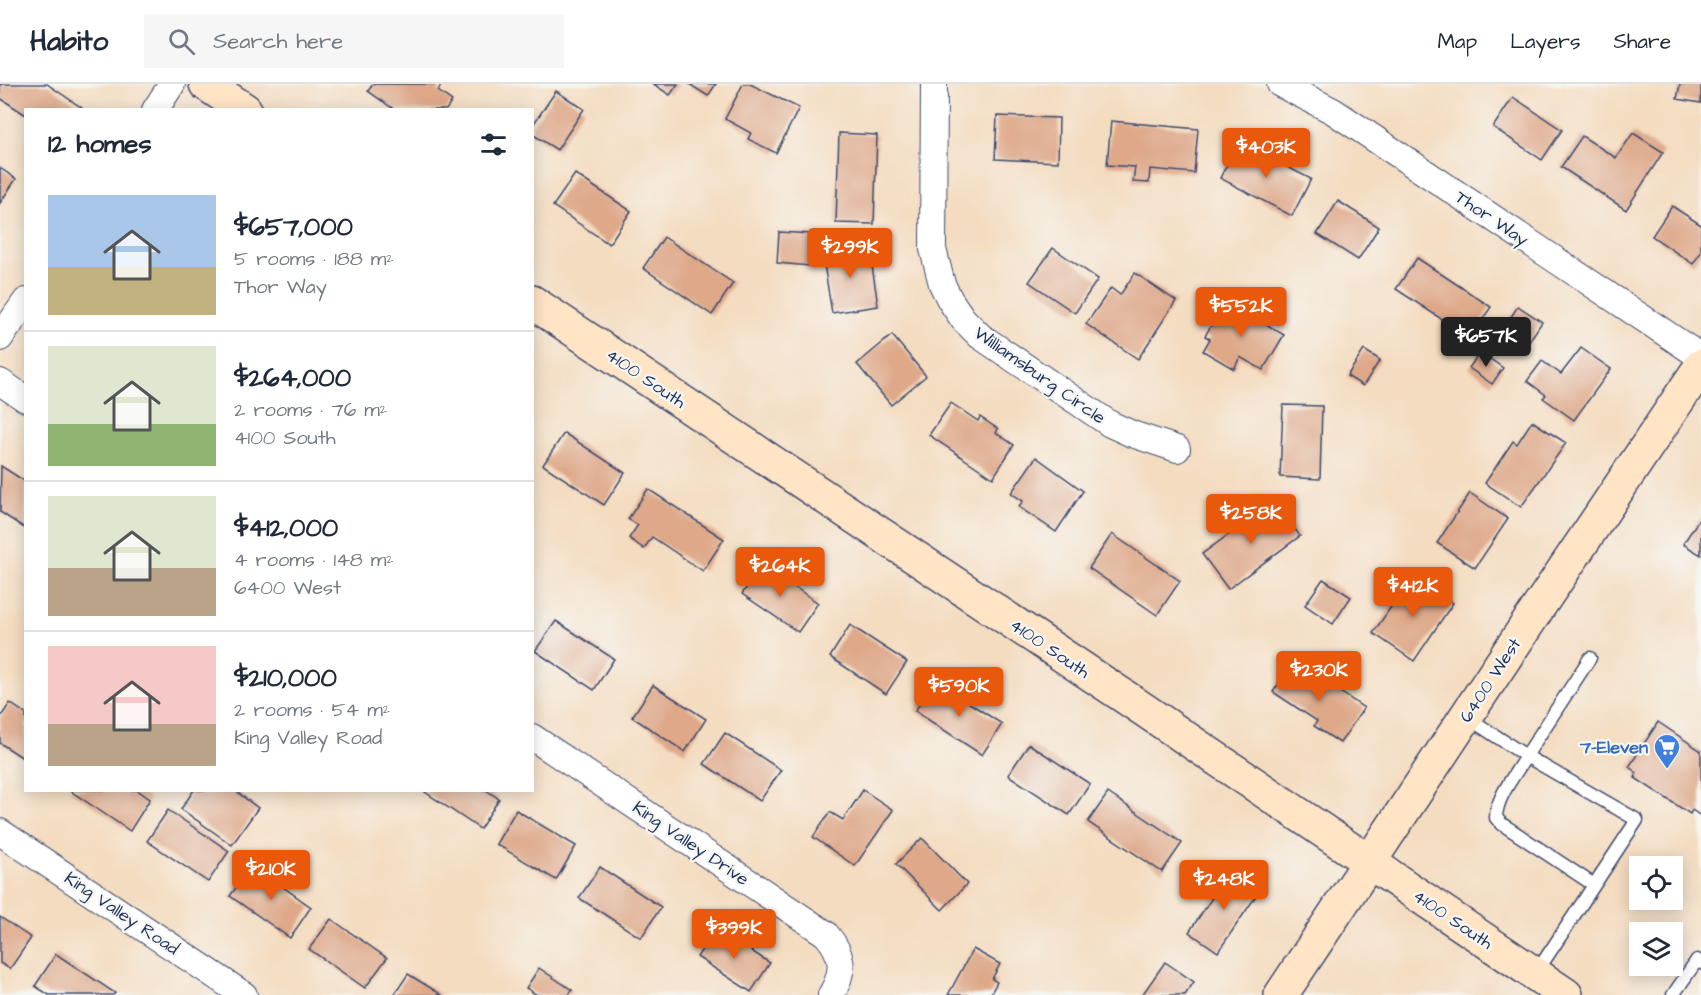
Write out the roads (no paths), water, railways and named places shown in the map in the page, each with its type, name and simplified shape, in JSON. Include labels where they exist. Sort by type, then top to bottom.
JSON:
[{"type":"main road","points":[[206,84],[241,108]]},
{"type":"main road","name":"4100 South","points":[[534,303],[1566,995]]},
{"type":"main road","name":"6400 West","points":[[1281,995],[1694,382]]},
{"type":"street","points":[[156,108],[172,84]]},
{"type":"street","name":"Williamsburg Circle","points":[[934,84],[933,249],[942,284],[950,300],[963,319],[980,336],[1110,424],[1177,449]]},
{"type":"street","name":"Thor Way","points":[[1280,84],[1333,111],[1701,357]]},
{"type":"street","points":[[0,338],[24,304]]},
{"type":"street","points":[[0,382],[24,398]]},
{"type":"street","name":"King Valley Drive","points":[[534,738],[818,928],[832,941],[840,958],[839,978],[831,995]]},
{"type":"street","name":"King Valley Road","points":[[0,832],[244,995]]},
{"type":"lane","points":[[1590,658],[1500,799],[1496,818],[1594,885]]},
{"type":"lane","points":[[1467,716],[1526,756],[1637,820],[1535,974]]},
{"type":"lane","points":[[1673,995],[1697,960],[1701,963]]},
{"type":"place","name":"7-Eleven","points":[[1667,770]]}]
